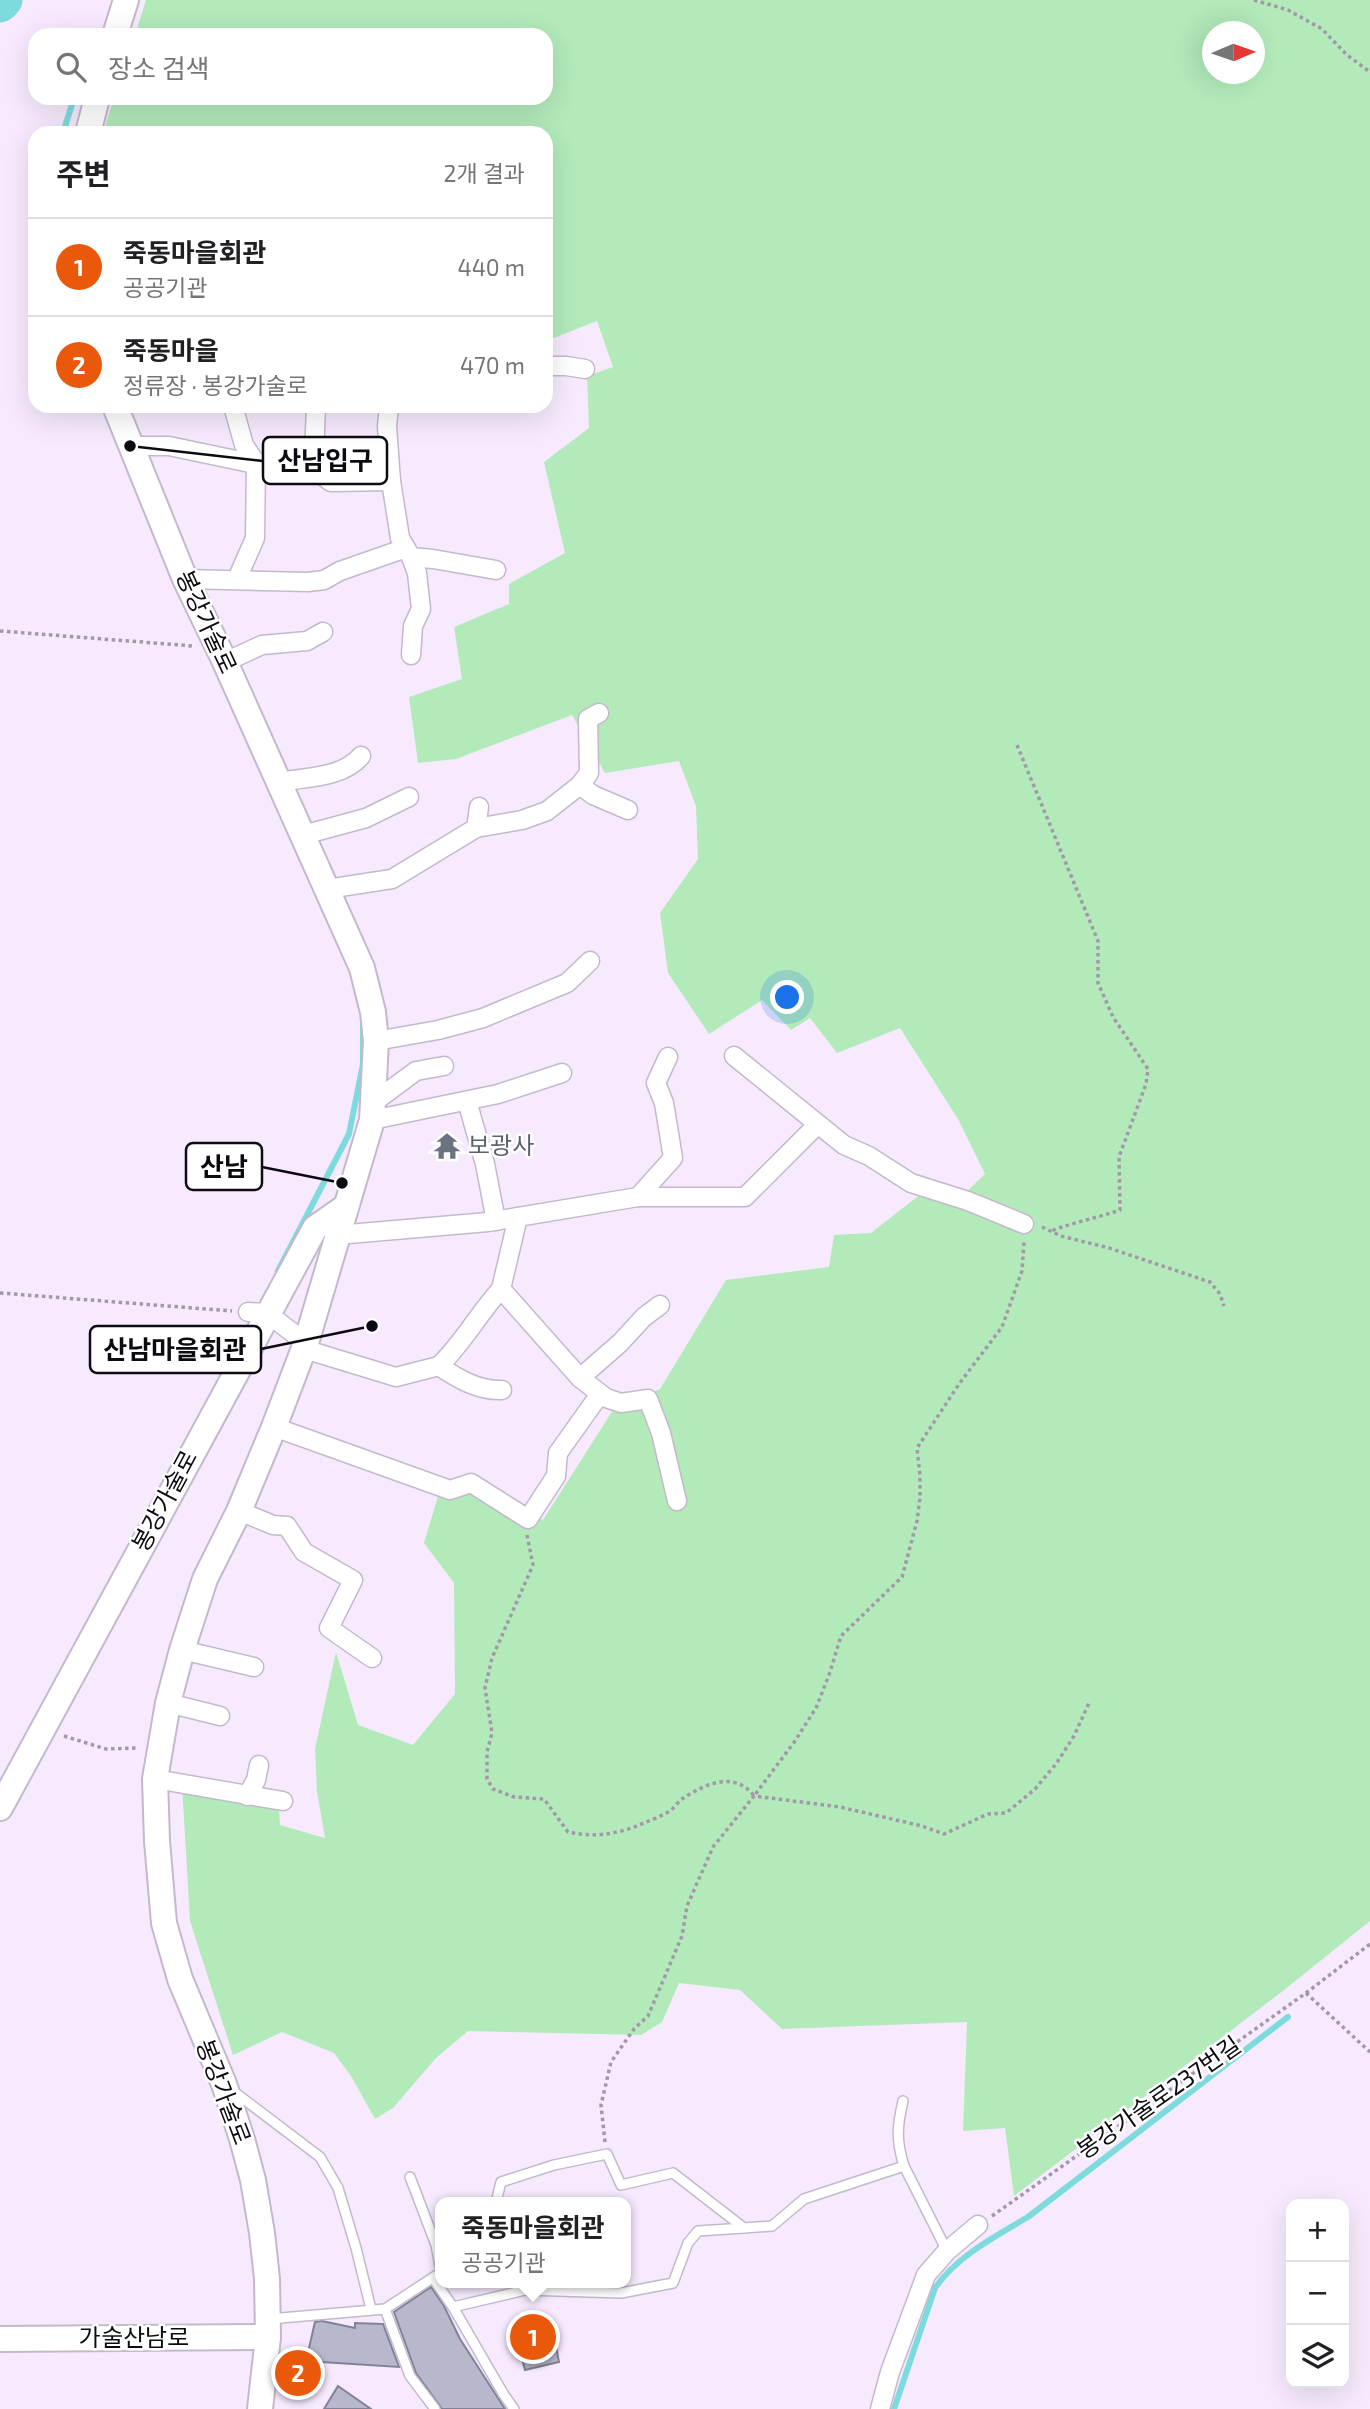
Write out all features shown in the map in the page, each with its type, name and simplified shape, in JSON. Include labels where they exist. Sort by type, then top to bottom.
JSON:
[{"type":"street","points":[[117,28],[126,0]]},
{"type":"street","points":[[90,126],[95,105]]},
{"type":"street","points":[[553,366],[585,369]]},
{"type":"street","name":"봉강가술로","points":[[119,413],[185,579],[222,655],[362,968],[373,1012],[376,1041],[373,1111],[305,1346],[239,1511],[205,1579],[168,1703],[155,1779],[156,1842],[164,1923],[180,1979],[224,2084],[253,2180],[266,2268],[268,2328],[260,2409]]},
{"type":"street","points":[[235,413],[244,445],[256,463],[255,538],[237,579]]},
{"type":"street","points":[[311,467],[316,413]]},
{"type":"street","points":[[389,413],[387,426],[391,481],[400,538],[417,573],[421,609],[413,626],[411,654]]},
{"type":"street","points":[[132,446],[169,446],[256,463],[289,463],[311,467],[331,482],[391,481]]},
{"type":"street","points":[[185,579],[295,582],[324,579],[340,571],[408,552],[496,570]]},
{"type":"street","points":[[222,655],[262,645],[307,641],[323,632]]},
{"type":"street","points":[[327,889],[392,879],[476,828],[522,820],[547,811],[580,785],[589,773],[588,719],[599,713]]},
{"type":"street","points":[[279,782],[339,771],[354,764],[361,756]]},
{"type":"street","points":[[580,785],[593,795],[628,810]]},
{"type":"street","points":[[303,835],[366,818],[409,797]]},
{"type":"street","points":[[476,828],[479,807]]},
{"type":"street","points":[[376,1041],[438,1030],[483,1018],[567,983],[590,961]]},
{"type":"street","points":[[734,1056],[844,1144],[869,1156],[911,1183],[968,1201],[1024,1224]]},
{"type":"street","points":[[638,1197],[673,1158],[664,1103],[656,1083],[668,1057]]},
{"type":"street","points":[[373,1111],[416,1071],[444,1066]]},
{"type":"street","points":[[373,1111],[467,1101],[562,1073]]},
{"type":"street","points":[[467,1101],[485,1164],[496,1220]]},
{"type":"street","points":[[337,1235],[496,1220],[638,1197],[745,1197],[818,1124]]},
{"type":"street","name":"봉강가술로","points":[[0,1808],[259,1313],[315,1228],[345,1207]]},
{"type":"street","points":[[259,1313],[305,1346],[396,1377],[439,1366],[455,1351],[481,1311],[502,1289],[518,1217]]},
{"type":"street","points":[[502,1289],[580,1378],[603,1396],[621,1403],[648,1399],[661,1433],[677,1501]]},
{"type":"street","points":[[580,1378],[660,1305]]},
{"type":"street","points":[[439,1366],[458,1379],[491,1390],[502,1390]]},
{"type":"street","points":[[274,1427],[450,1490],[471,1483],[528,1519],[556,1476],[558,1453],[603,1396]]},
{"type":"street","points":[[239,1511],[274,1525],[287,1526],[304,1552],[353,1580],[329,1628],[372,1658]]},
{"type":"street","points":[[182,1650],[254,1667]]},
{"type":"street","points":[[168,1703],[220,1716]]},
{"type":"street","points":[[247,1796],[256,1780],[258,1765]]},
{"type":"street","points":[[155,1779],[283,1801]]},
{"type":"street","points":[[880,2409],[890,2372],[926,2275],[947,2251],[978,2225]]},
{"type":"street","name":"가술산남로","points":[[0,2339],[268,2328]]},
{"type":"lane","points":[[224,2084],[320,2157],[338,2188],[371,2309]]},
{"type":"lane","points":[[903,2101],[897,2129],[898,2146],[904,2166],[947,2251]]},
{"type":"lane","points":[[497,2197],[501,2182],[554,2165],[607,2154],[621,2185],[673,2173],[744,2228]]},
{"type":"lane","points":[[453,2307],[525,2290],[621,2293],[673,2283],[688,2243],[698,2231],[772,2226],[804,2199],[904,2166]]},
{"type":"lane","points":[[410,2177],[435,2242]]},
{"type":"lane","points":[[268,2328],[371,2309],[385,2309],[435,2277]]},
{"type":"lane","points":[[443,2288],[514,2409]]},
{"type":"lane","points":[[385,2309],[410,2376],[436,2409]]},
{"type":"path","points":[[1254,0],[1288,10],[1322,29],[1347,55],[1370,72]]},
{"type":"path","points":[[0,631],[222,655]]},
{"type":"path","points":[[1017,745],[1098,941],[1098,983],[1113,1017],[1147,1069],[1146,1084],[1131,1117],[1119,1157],[1120,1210],[1051,1231]]},
{"type":"path","points":[[607,2154],[601,2105],[611,2062],[634,2029],[648,2017],[682,1936],[687,1906],[713,1847],[754,1796],[816,1709],[830,1675],[841,1636],[902,1577],[918,1510],[920,1476],[917,1448],[959,1384],[1002,1327],[1022,1271],[1024,1224],[1210,1282],[1220,1294],[1224,1306]]},
{"type":"path","points":[[0,1293],[259,1313]]},
{"type":"path","points":[[528,1519],[528,1549],[533,1565],[492,1658],[485,1688],[492,1733],[487,1752],[487,1780],[493,1789],[514,1797],[544,1799],[568,1832],[585,1836],[610,1835],[671,1810],[679,1801],[711,1783],[734,1782],[746,1787],[754,1796],[840,1807],[922,1826],[944,1834],[988,1814],[1006,1813],[1035,1789],[1074,1736],[1088,1703]]},
{"type":"path","points":[[44,1726],[68,1739],[106,1749],[161,1746]]},
{"type":"path","name":"봉강가술로237번길","points":[[978,2225],[1306,1993],[1370,1944]]},
{"type":"path","points":[[1306,1993],[1370,2052]]},
{"type":"green space","points":[[146,0],[1370,0],[1370,1921],[1279,1994],[1014,2196],[1005,2128],[963,2131],[967,2022],[782,2029],[740,1990],[679,1983],[662,2022],[641,2035],[468,2031],[436,2058],[393,2108],[375,2119],[351,2076],[334,2053],[282,2032],[233,2055],[190,1921],[182,1785],[278,1794],[280,1825],[325,1838],[317,1792],[315,1749],[336,1652],[358,1725],[413,1745],[455,1694],[454,1583],[424,1543],[442,1483],[543,1520],[615,1407],[660,1389],[726,1280],[829,1267],[834,1235],[871,1233],[926,1190],[963,1195],[985,1174],[958,1119],[900,1028],[837,1053],[810,1018],[791,1030],[762,1000],[709,1034],[668,973],[660,913],[698,859],[696,806],[679,761],[605,773],[572,715],[456,759],[418,763],[409,697],[462,679],[454,627],[509,604],[509,584],[565,553],[544,462],[589,428],[587,376],[613,367],[597,321],[553,338],[553,126],[105,126],[112,105],[553,105],[553,28],[137,28]]},
{"type":"building","points":[[431,2287],[460,2339],[505,2409],[442,2409],[416,2373],[394,2312]]},
{"type":"building","points":[[551,2320],[559,2362],[525,2370],[514,2328]]},
{"type":"building","points":[[315,2322],[355,2328],[355,2323],[383,2324],[399,2367],[306,2361]]},
{"type":"building","points":[[338,2386],[371,2409],[324,2409]]},
{"type":"waterway","points":[[0,4],[4,0]]},
{"type":"waterway","points":[[65,126],[72,105]]},
{"type":"waterway","points":[[278,1271],[349,1134],[363,1064],[363,1024]]},
{"type":"waterway","points":[[894,2409],[935,2288],[954,2266],[1028,2217],[1288,2017]]},
{"type":"place","name":"산남입구","points":[[130,446]]},
{"type":"place","name":"보광사","points":[[447,1146]]},
{"type":"place","name":"산남","points":[[342,1183]]},
{"type":"place","name":"산남마을회관","points":[[372,1326]]},
{"type":"place","name":"죽동마을회관","points":[[533,2337]]},
{"type":"place","name":"죽동마을","points":[[298,2373]]}]
